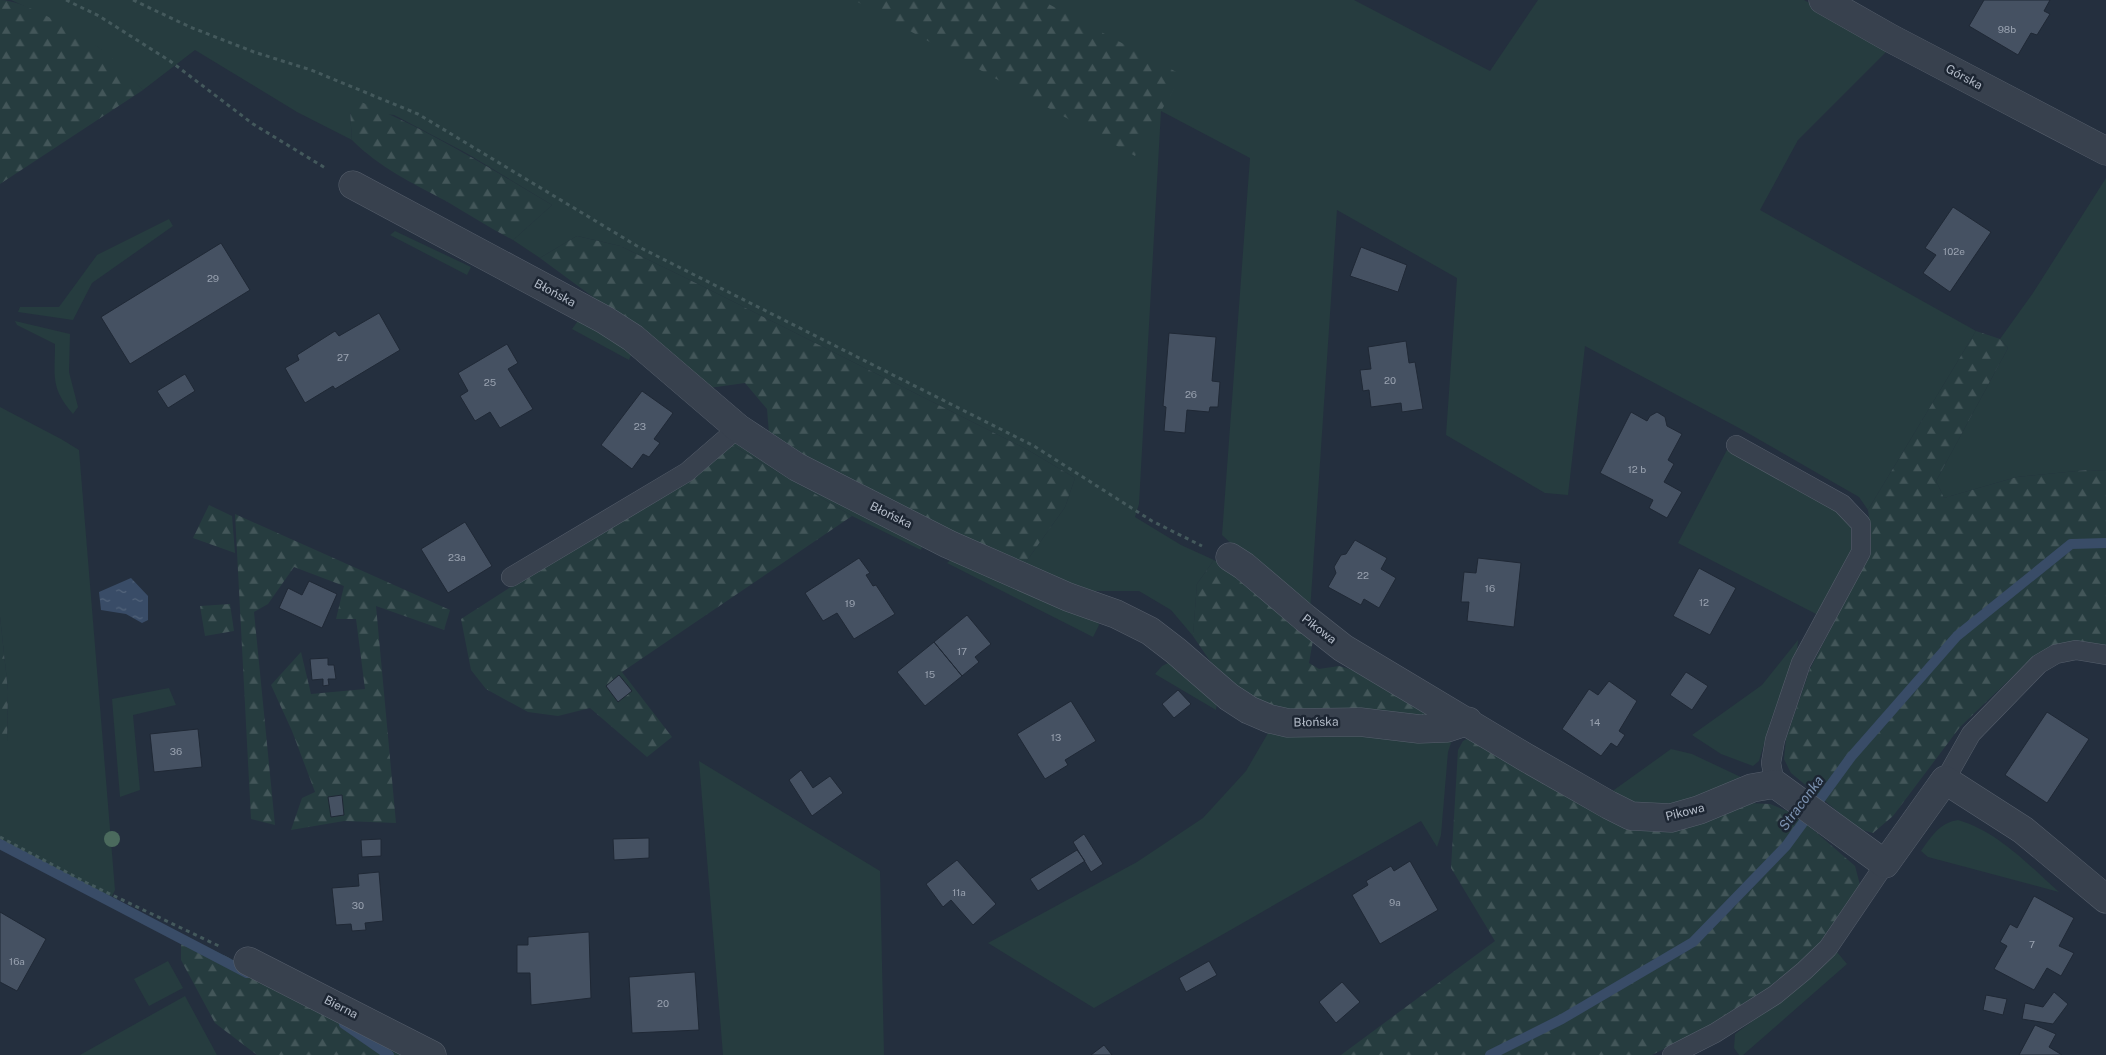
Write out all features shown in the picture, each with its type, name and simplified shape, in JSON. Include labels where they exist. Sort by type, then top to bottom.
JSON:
[{"type":"street","name":"Górska","points":[[1823,0],[1898,42],[2106,151]]},
{"type":"street","name":"Błońska","points":[[353,185],[605,320],[633,338],[738,428],[797,467],[940,540],[1068,597],[1116,614],[1150,631],[1229,697],[1249,710],[1270,719],[1288,723],[1360,722],[1419,728],[1447,728],[1468,722]]},
{"type":"street","name":"Pikowa","points":[[1230,557],[1244,566],[1343,648],[1525,757],[1632,816],[1671,818],[1699,810],[1752,788],[1782,789]]},
{"type":"street","points":[[1782,789],[1885,864],[1945,780],[2023,830],[2106,898]]},
{"type":"street","name":"Bierna","points":[[248,961],[432,1055]]},
{"type":"lane","points":[[511,577],[687,472],[738,428]]},
{"type":"lane","points":[[1736,445],[1842,504],[1861,524],[1861,552],[1802,663],[1775,740],[1771,763],[1782,789]]},
{"type":"lane","points":[[1945,780],[1971,734],[2039,664],[2056,654],[2076,650],[2106,655]]},
{"type":"lane","points":[[1672,1055],[1715,1033],[1775,995],[1804,971],[1828,948],[1885,864]]},
{"type":"path","points":[[66,0],[99,16],[170,61],[252,124],[353,185]]},
{"type":"path","points":[[133,0],[190,27],[254,52],[311,70],[418,114],[638,246],[1034,446],[1152,521],[1191,541],[1230,557]]},
{"type":"path","points":[[0,837],[87,883],[248,961]]},
{"type":"green space","points":[[0,0],[23,5],[77,33],[110,56],[143,90],[0,184]]},
{"type":"green space","points":[[11,0],[1354,0],[1490,71],[1538,0],[1804,0],[1890,48],[1798,140],[1760,210],[1976,331],[1868,510],[1859,497],[1739,428],[1585,346],[1568,495],[1545,493],[1446,435],[1457,278],[1337,210],[1310,612],[1272,582],[1222,535],[1250,158],[1161,111],[1139,504],[1135,517],[1181,545],[1214,560],[1197,584],[1193,636],[1171,610],[1139,591],[1094,591],[1023,566],[1065,507],[1075,478],[1026,449],[620,246],[577,236],[540,258],[513,240],[552,205],[466,153],[394,115],[350,111],[352,140],[297,112],[195,50],[143,90],[99,48],[47,17]]},
{"type":"green space","points":[[854,0],[1041,0],[1182,75],[1135,156]]},
{"type":"green space","points":[[354,99],[431,135],[552,205],[513,240],[396,174],[362,150],[352,140],[350,111]]},
{"type":"green space","points":[[2106,178],[2106,471],[2087,470],[2017,477],[1944,498],[1936,481],[2008,348],[2000,339],[2033,293]]},
{"type":"green space","points":[[169,219],[173,226],[92,283],[73,320],[18,312],[20,307],[59,307],[97,255]]},
{"type":"green space","points":[[395,231],[471,267],[467,275],[390,235]]},
{"type":"green space","points":[[577,236],[620,246],[1026,449],[1075,478],[1065,507],[1023,566],[799,456],[769,433],[767,409],[745,383],[709,388],[612,311],[540,258]]},
{"type":"green space","points":[[580,318],[632,353],[629,360],[572,329]]},
{"type":"green space","points":[[15,321],[70,334],[69,372],[78,407],[73,414],[57,389],[55,381],[55,344],[17,325]]},
{"type":"green space","points":[[1976,331],[2000,339],[2008,348],[1936,481],[1944,498],[2017,477],[2087,470],[2106,471],[2106,647],[2033,657],[1960,727],[1893,816],[1873,833],[1859,829],[1791,773],[1784,759],[1786,739],[1810,669],[1868,557],[1871,531],[1868,510]]},
{"type":"green space","points":[[0,407],[79,450],[115,890],[111,898],[0,841],[0,741],[7,741],[8,691],[0,617]]},
{"type":"green space","points":[[737,442],[924,543],[921,550],[852,516],[732,445]]},
{"type":"green space","points":[[732,445],[852,516],[622,672],[672,737],[647,757],[590,708],[558,716],[528,712],[486,689],[471,670],[461,619]]},
{"type":"green space","points":[[1727,450],[1836,507],[1853,520],[1857,540],[1818,615],[1678,543]]},
{"type":"green space","points":[[209,505],[232,516],[235,553],[193,538]]},
{"type":"green space","points":[[235,514],[450,610],[444,630],[376,606],[396,823],[344,821],[291,830],[302,798],[315,792],[292,731],[271,685],[301,652],[311,694],[365,689],[356,619],[336,619],[344,586],[294,567],[268,604],[254,612],[275,825],[251,819]]},
{"type":"green space","points":[[953,558],[1097,620],[1099,625],[1093,637],[947,563]]},
{"type":"green space","points":[[1214,560],[1252,583],[1313,640],[1309,663],[1319,669],[1339,666],[1360,672],[1435,716],[1283,714],[1248,701],[1210,661],[1193,636],[1197,584]]},
{"type":"green space","points":[[230,604],[234,631],[205,636],[200,606]]},
{"type":"green space","points":[[0,617],[8,691],[7,742],[0,741]]},
{"type":"green space","points":[[1798,640],[1796,662],[1772,717],[1759,761],[1753,766],[1721,754],[1692,735],[1762,685]]},
{"type":"green space","points":[[1168,663],[1175,665],[1217,703],[1216,710],[1155,674],[1162,666]]},
{"type":"green space","points":[[169,688],[176,705],[133,715],[140,790],[120,797],[112,699]]},
{"type":"green space","points":[[1271,728],[1453,737],[1448,752],[1441,835],[1437,847],[1421,821],[1094,1008],[988,943],[1137,862],[1203,818],[1246,771]]},
{"type":"green space","points":[[1474,735],[1604,811],[1749,803],[1770,804],[1795,814],[1855,866],[1860,885],[1823,942],[1772,989],[1712,1025],[1652,1055],[1341,1055],[1495,941],[1451,868],[1458,750],[1463,741]]},
{"type":"green space","points":[[1671,749],[1692,754],[1745,779],[1701,800],[1648,811],[1607,795]]},
{"type":"green space","points":[[699,761],[880,871],[884,1055],[723,1055]]},
{"type":"green space","points":[[1958,820],[1986,832],[2012,850],[2059,892],[1928,857],[1921,851],[1941,827]]},
{"type":"green space","points":[[181,934],[420,1055],[257,1055],[215,1023],[181,960]]},
{"type":"green space","points":[[1837,952],[1847,964],[1743,1055],[1739,1055],[1734,1048],[1735,1034],[1784,998]]},
{"type":"green space","points":[[168,961],[183,988],[149,1006],[134,979]]},
{"type":"green space","points":[[185,996],[217,1055],[80,1055]]},
{"type":"water","points":[[131,578],[148,596],[148,620],[142,623],[126,614],[101,610],[99,592]]},
{"type":"building","points":[[1984,0],[2050,0],[2044,11],[2050,14],[2037,35],[2031,33],[2018,55],[1969,26]]},
{"type":"building","points":[[1953,207],[1991,232],[1950,292],[1923,273],[1936,255],[1925,248]]},
{"type":"building","points":[[221,243],[250,290],[130,364],[101,317]]},
{"type":"building","points":[[1361,247],[1407,265],[1398,292],[1350,276]]},
{"type":"building","points":[[379,313],[400,350],[335,389],[333,386],[305,403],[285,368],[299,360],[297,355],[335,331],[339,336]]},
{"type":"building","points":[[1169,333],[1216,337],[1212,381],[1220,382],[1218,407],[1210,407],[1209,412],[1187,410],[1185,433],[1164,431],[1166,407],[1163,406]]},
{"type":"building","points":[[1406,341],[1409,363],[1415,362],[1423,409],[1402,412],[1401,403],[1371,407],[1369,390],[1363,391],[1360,370],[1371,369],[1368,347]]},
{"type":"building","points":[[507,344],[518,363],[508,369],[533,409],[500,428],[490,412],[475,421],[460,396],[468,391],[458,373]]},
{"type":"building","points":[[185,374],[195,391],[168,408],[157,391]]},
{"type":"building","points":[[642,391],[673,413],[654,439],[660,443],[649,457],[643,454],[632,469],[601,445]]},
{"type":"building","points":[[1631,412],[1647,421],[1650,416],[1657,412],[1665,417],[1667,426],[1682,434],[1668,460],[1674,464],[1664,482],[1682,492],[1667,518],[1649,508],[1653,500],[1600,473]]},
{"type":"building","points":[[465,522],[492,566],[448,593],[421,549]]},
{"type":"building","points":[[1355,540],[1387,558],[1381,569],[1396,578],[1379,608],[1364,599],[1361,605],[1328,587],[1336,573],[1334,567],[1341,555],[1346,554]]},
{"type":"building","points":[[859,558],[870,573],[866,575],[873,586],[876,585],[895,614],[854,639],[837,613],[823,621],[805,593]]},
{"type":"building","points":[[1478,558],[1521,563],[1514,627],[1467,621],[1469,602],[1461,602],[1464,572],[1476,573]]},
{"type":"building","points":[[1699,568],[1736,588],[1710,635],[1673,616]]},
{"type":"building","points":[[309,581],[337,594],[322,628],[279,608],[288,588],[302,595]]},
{"type":"building","points":[[967,615],[991,644],[975,657],[979,662],[962,676],[934,642]]},
{"type":"building","points":[[934,642],[962,676],[925,706],[897,672]]},
{"type":"building","points":[[328,658],[328,665],[334,665],[336,679],[328,679],[329,685],[323,686],[323,679],[312,680],[310,659]]},
{"type":"building","points":[[1686,672],[1708,686],[1692,710],[1670,695]]},
{"type":"building","points":[[619,675],[632,691],[618,702],[606,686]]},
{"type":"building","points":[[1609,681],[1637,701],[1619,731],[1625,735],[1617,747],[1611,743],[1601,756],[1562,729],[1589,689],[1598,695]]},
{"type":"building","points":[[1178,690],[1191,704],[1174,718],[1162,704]]},
{"type":"building","points":[[1071,701],[1096,741],[1065,760],[1068,765],[1045,779],[1017,734]]},
{"type":"building","points":[[2047,712],[2089,739],[2047,803],[2005,775]]},
{"type":"building","points":[[198,729],[202,767],[154,772],[150,734]]},
{"type":"building","points":[[801,770],[813,788],[830,776],[843,793],[812,816],[789,780]]},
{"type":"building","points":[[342,795],[344,815],[331,817],[328,797]]},
{"type":"building","points":[[1084,834],[1103,864],[1091,872],[1073,842]]},
{"type":"building","points":[[649,838],[649,858],[614,860],[613,839]]},
{"type":"building","points":[[381,839],[381,856],[362,857],[361,840]]},
{"type":"building","points":[[1077,850],[1085,861],[1038,891],[1030,879]]},
{"type":"building","points":[[957,860],[996,904],[973,925],[951,900],[943,907],[926,884]]},
{"type":"building","points":[[1410,861],[1438,910],[1380,944],[1352,895],[1368,885],[1366,881],[1391,866],[1394,871]]},
{"type":"building","points":[[379,872],[383,921],[365,923],[366,930],[352,931],[351,924],[336,925],[332,888],[359,886],[358,874]]},
{"type":"building","points":[[2034,896],[2074,918],[2059,946],[2074,953],[2061,976],[2047,968],[2034,990],[1994,969],[2007,946],[2000,942],[2010,924],[2017,928]]},
{"type":"building","points":[[0,912],[46,939],[17,991],[0,982]]},
{"type":"building","points":[[589,932],[591,998],[531,1005],[530,973],[517,973],[517,945],[528,945],[528,937]]},
{"type":"building","points":[[1209,961],[1217,975],[1186,992],[1179,978]]},
{"type":"building","points":[[695,972],[699,1030],[632,1033],[629,977]]},
{"type":"building","points":[[1342,982],[1360,1002],[1336,1023],[1319,1002]]},
{"type":"building","points":[[2054,992],[2068,1004],[2053,1024],[2022,1019],[2025,1003],[2043,1007]]},
{"type":"building","points":[[1986,995],[2007,999],[2003,1015],[1983,1010]]},
{"type":"building","points":[[2035,1025],[2056,1034],[2049,1047],[2062,1055],[2019,1055]]},
{"type":"building","points":[[1104,1045],[1112,1055],[1091,1055]]},
{"type":"waterway","name":"Straconka","points":[[1490,1055],[1562,1019],[1693,942],[1786,846],[1851,757],[1957,636],[2071,544],[2106,543]]},
{"type":"waterway","points":[[0,844],[247,973]]},
{"type":"waterway","points":[[344,1024],[389,1055]]}]
